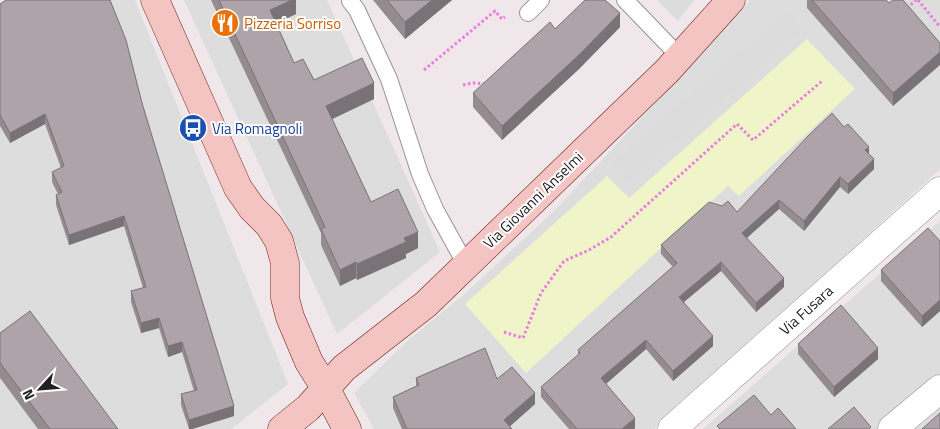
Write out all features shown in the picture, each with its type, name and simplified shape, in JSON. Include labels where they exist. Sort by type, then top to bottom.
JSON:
[{"type":"street","points":[[156,0],[238,188],[252,208],[269,225],[279,241],[285,263],[285,298],[290,317],[309,362],[326,388],[347,429]]},
{"type":"street","name":"Via Giovanni Anselmi","points":[[282,429],[308,408],[344,368],[426,304],[466,266],[667,71],[730,0]]},
{"type":"street","name":"Via Fusara","points":[[672,429],[940,191]]},
{"type":"street","points":[[892,429],[940,389]]},
{"type":"lane","points":[[528,12],[541,0]]},
{"type":"lane","points":[[625,0],[680,57]]},
{"type":"lane","points":[[350,1],[357,10],[389,80],[420,174],[435,209],[466,266]]},
{"type":"path","points":[[904,11],[917,0],[940,27]]},
{"type":"path","points":[[424,70],[495,10],[502,19],[515,9],[528,12]]},
{"type":"path","points":[[504,332],[524,338],[541,293],[564,260],[589,250],[611,237],[738,124],[753,140],[822,81]]},
{"type":"path","points":[[463,85],[472,83],[493,84]]},
{"type":"shaded area","points":[[22,0],[135,0],[288,384],[231,429],[0,429],[0,14]]},
{"type":"shaded area","points":[[184,0],[327,0],[440,252],[337,334]]},
{"type":"shaded area","points":[[657,0],[694,0],[678,21]]},
{"type":"shaded area","points":[[750,0],[940,0],[940,169],[654,429],[374,429],[354,393],[406,342],[469,290],[555,210],[740,13]]},
{"type":"shaded area","points":[[787,11],[803,30],[627,183],[611,164]]},
{"type":"shaded area","points":[[940,221],[940,429],[703,429]]},
{"type":"green space","points":[[807,39],[855,89],[739,196],[728,186],[526,373],[465,304],[607,176],[629,198]]},
{"type":"building","points":[[6,0],[110,0],[126,40],[142,103],[234,406],[189,420],[181,394],[197,390],[182,342],[168,346],[159,318],[141,323],[131,291],[146,287],[124,216],[69,235],[56,195],[62,192],[52,172],[64,166],[45,114],[10,133],[0,115],[0,4]]},
{"type":"building","points":[[219,0],[292,0],[270,10],[294,63],[303,59],[314,80],[362,58],[374,83],[326,106],[371,202],[398,189],[418,232],[404,238],[406,242],[340,270],[321,229],[325,227]]},
{"type":"building","points":[[387,0],[432,0],[405,22]]},
{"type":"building","points":[[585,0],[605,0],[620,13],[579,55],[502,126],[473,93],[550,22],[555,29]]},
{"type":"building","points":[[812,0],[886,0],[889,3],[893,0],[903,0],[940,43],[940,52],[893,93]]},
{"type":"building","points":[[832,113],[844,127],[848,124],[869,147],[865,150],[874,159],[848,184],[840,177],[804,221],[779,200],[742,233],[784,278],[756,303],[721,262],[679,297],[713,336],[673,371],[646,340],[601,378],[635,418],[622,429],[577,429],[541,387],[580,353],[578,350],[677,263],[661,245],[709,202],[722,206],[728,201],[737,212]]},
{"type":"building","points":[[928,228],[940,241],[940,300],[922,316],[881,270]]},
{"type":"building","points":[[841,305],[878,348],[834,387],[798,344]]},
{"type":"building","points":[[30,311],[118,429],[50,429],[0,363],[0,333]]},
{"type":"building","points":[[485,348],[497,379],[512,367],[535,393],[504,420],[512,429],[407,429],[393,397],[419,385],[416,378]]},
{"type":"building","points":[[754,395],[771,415],[778,408],[796,429],[720,429],[717,426]]},
{"type":"building","points":[[854,407],[871,427],[869,429],[828,429]]},
{"type":"building","points":[[940,413],[940,429],[922,429]]},
{"type":"place","name":"Pizzeria Sorriso","points":[[225,23]]},
{"type":"place","name":"Via Romagnoli","points":[[193,128]]}]
